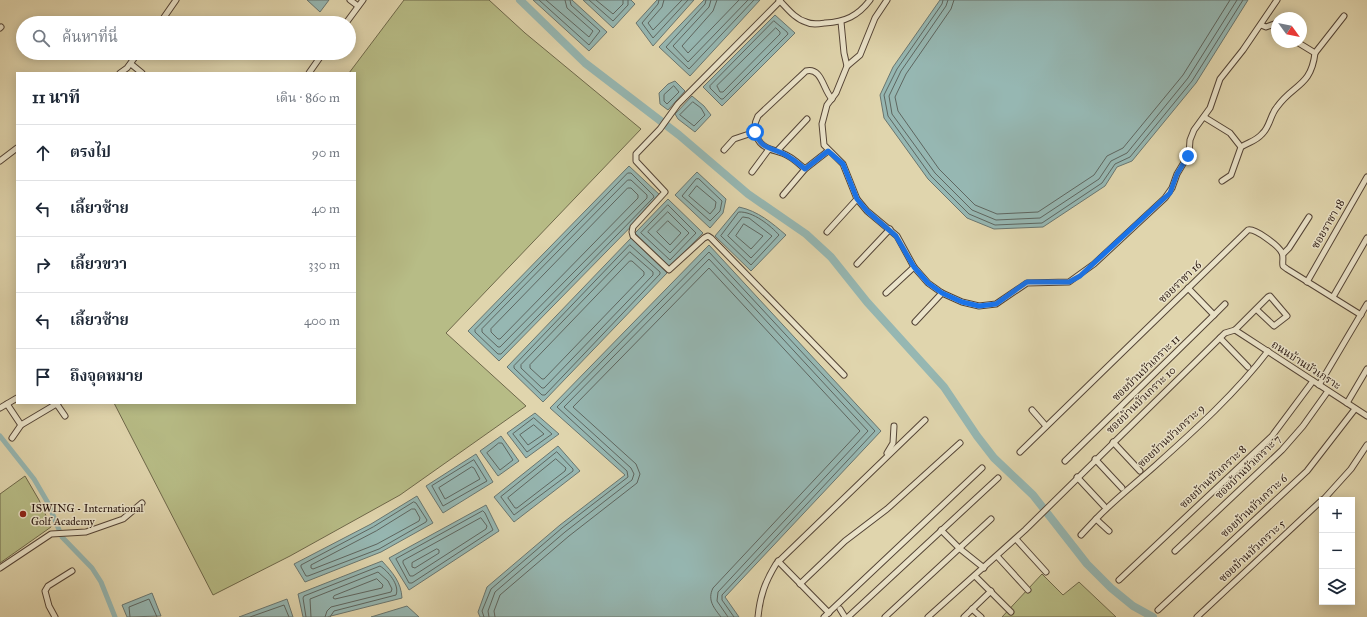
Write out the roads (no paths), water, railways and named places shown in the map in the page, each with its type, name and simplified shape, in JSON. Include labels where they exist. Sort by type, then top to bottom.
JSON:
[{"type":"street","points":[[165,16],[176,0]]},
{"type":"street","points":[[350,0],[358,6]]},
{"type":"street","points":[[351,16],[363,0]]},
{"type":"street","points":[[844,375],[708,236],[669,270],[632,234],[633,227],[665,194],[665,190],[634,158],[636,154],[664,125],[678,104],[779,0],[796,17],[805,22],[817,24],[841,22],[858,14],[870,0]]},
{"type":"street","points":[[887,0],[875,18],[860,55],[847,66],[832,99],[827,105],[822,124],[824,145],[828,151],[843,164],[857,199],[867,211],[890,229],[896,236],[914,267],[928,283],[942,293],[962,302],[979,306],[996,304],[1027,282],[1069,282],[1080,276],[1170,193],[1177,174],[1189,154],[1190,140],[1194,130],[1210,108],[1220,79],[1261,25],[1277,0]]},
{"type":"street","points":[[1222,181],[1231,175],[1241,147],[1256,140],[1263,134],[1277,106],[1304,81],[1312,69],[1314,53],[1344,16]]},
{"type":"street","points":[[841,22],[844,53],[847,66]]},
{"type":"street","points":[[1261,25],[1266,27],[1271,25]]},
{"type":"street","points":[[1306,48],[1314,53]]},
{"type":"street","points":[[121,72],[133,60]]},
{"type":"street","points":[[309,72],[318,60]]},
{"type":"street","points":[[130,64],[141,72]]},
{"type":"street","points":[[805,169],[793,159],[777,151],[769,149],[760,143],[755,132],[754,125],[758,116],[806,71],[810,70],[818,74],[827,94],[832,99]]},
{"type":"street","points":[[1204,117],[1230,134],[1241,147]]},
{"type":"street","points":[[777,151],[807,119]]},
{"type":"street","points":[[724,150],[734,139],[755,132]]},
{"type":"street","points":[[0,160],[16,149]]},
{"type":"street","points":[[752,172],[769,149]]},
{"type":"street","points":[[783,195],[805,169],[828,151]]},
{"type":"street","name":"ซอยราชา 18","points":[[1307,282],[1367,177]]},
{"type":"street","points":[[827,232],[857,199]]},
{"type":"street","points":[[1283,254],[1289,248],[1309,217]]},
{"type":"street","points":[[857,264],[890,229]]},
{"type":"street","name":"ซอยราชา 16","points":[[1020,452],[1248,230],[1257,232],[1279,248],[1283,254],[1283,266],[1361,315]]},
{"type":"street","points":[[1333,297],[1367,238]]},
{"type":"street","points":[[886,293],[914,267]]},
{"type":"street","points":[[1188,288],[1214,316]]},
{"type":"street","points":[[915,322],[942,293]]},
{"type":"street","name":"ซอยบ้านบัวเกราะ 10","points":[[928,617],[1016,539],[1095,459],[1225,333],[1235,330],[1256,309],[1270,296],[1287,316],[1274,326],[1256,309]]},
{"type":"street","name":"ซอยบ้านบัวเกราะ 11","points":[[1065,461],[1225,304]]},
{"type":"street","points":[[1319,385],[1367,304]]},
{"type":"street","name":"ถนนบ้านบัวเกราะ","points":[[1235,330],[1367,416]]},
{"type":"street","points":[[1220,338],[1248,367]]},
{"type":"street","name":"ซอยบ้านบัวเกราะ 9","points":[[1080,535],[1138,480],[1191,434],[1253,371],[1268,351]]},
{"type":"street","points":[[1347,404],[1367,369]]},
{"type":"street","name":"ซอยบ้านบัวเกราะ 8","points":[[1119,580],[1272,436],[1313,381]]},
{"type":"street","name":"ซอยบ้านบัวเกราะ 7","points":[[1175,552],[1282,450],[1303,426],[1328,391]]},
{"type":"street","points":[[0,408],[16,399]]},
{"type":"street","points":[[7,404],[21,425]]},
{"type":"street","points":[[12,438],[21,425],[55,404]]},
{"type":"street","points":[[58,404],[65,416]]},
{"type":"street","name":"ซอยบ้านบัวเกราะ 6","points":[[1158,610],[1307,471],[1355,409]]},
{"type":"street","points":[[1032,410],[1046,426]]},
{"type":"street","points":[[758,617],[763,587],[778,562],[925,420]]},
{"type":"street","points":[[884,459],[893,443],[894,426]]},
{"type":"street","points":[[1113,442],[1140,471]]},
{"type":"street","points":[[800,584],[845,541],[887,509],[960,443]]},
{"type":"street","name":"ซอยบ้านบัวเกราะ 5","points":[[1325,497],[1351,469],[1367,445]]},
{"type":"street","points":[[1095,459],[1122,488]]},
{"type":"street","points":[[778,562],[800,584],[826,615],[982,468]]},
{"type":"street","points":[[1077,477],[1104,506]]},
{"type":"street","points":[[848,617],[998,478]]},
{"type":"street","name":"ซอยบ้านบัวเกราะ 5","points":[[1197,617],[1319,503]]},
{"type":"street","points":[[0,568],[47,536],[56,533],[64,534],[86,532],[123,519],[142,504]]},
{"type":"street","points":[[885,617],[991,519]]},
{"type":"street","points":[[1096,519],[1109,531]]},
{"type":"street","points":[[941,530],[959,548],[984,568]]},
{"type":"street","points":[[1016,539],[1046,572]]},
{"type":"street","points":[[997,556],[1028,590]]},
{"type":"street","points":[[55,617],[49,606],[45,591],[48,586],[72,571]]},
{"type":"street","points":[[975,576],[1011,612]]},
{"type":"street","points":[[964,617],[991,592]]},
{"type":"street","points":[[840,609],[844,617]]},
{"type":"street","points":[[972,609],[981,617]]},
{"type":"water","points":[[307,0],[329,0],[320,12]]},
{"type":"water","points":[[533,0],[572,0],[607,32],[589,51]]},
{"type":"water","points":[[583,0],[631,0],[635,4],[613,28]]},
{"type":"water","points":[[657,0],[694,0],[653,46],[636,23]]},
{"type":"water","points":[[704,0],[760,0],[690,76],[659,47]]},
{"type":"water","points":[[940,0],[1248,0],[1196,83],[1132,161],[1117,167],[1105,186],[1043,227],[994,229],[967,218],[928,179],[884,118],[880,95],[893,67]]},
{"type":"water","points":[[775,15],[795,33],[722,106],[703,87]]},
{"type":"water","points":[[675,81],[685,91],[668,110],[660,104],[659,93],[668,84]]},
{"type":"water","points":[[692,96],[704,106],[711,115],[695,132],[678,119],[675,114]]},
{"type":"water","points":[[629,166],[661,196],[499,361],[468,331]]},
{"type":"water","points":[[697,172],[726,199],[723,213],[710,228],[675,195]]},
{"type":"water","points":[[668,199],[703,233],[670,267],[635,233]]},
{"type":"water","points":[[739,207],[759,214],[786,235],[751,271],[715,236]]},
{"type":"water","points":[[631,238],[667,273],[543,402],[507,367]]},
{"type":"water","points":[[709,245],[881,431],[725,597],[739,617],[480,617],[478,612],[487,587],[560,525],[625,475],[550,408]]},
{"type":"water","points":[[535,413],[559,434],[526,458],[507,433]]},
{"type":"water","points":[[501,436],[519,461],[498,476],[480,451]]},
{"type":"water","points":[[558,446],[580,471],[514,522],[494,497]]},
{"type":"water","points":[[476,454],[493,482],[443,513],[426,486]]},
{"type":"water","points":[[417,496],[433,523],[381,552],[305,582],[294,564],[371,524]]},
{"type":"water","points":[[486,505],[499,531],[409,590],[389,558]]},
{"type":"water","points":[[382,561],[396,578],[400,587],[402,598],[327,617],[303,617],[298,594]]},
{"type":"water","points":[[152,593],[161,616],[127,617],[122,605]]},
{"type":"water","points":[[287,599],[293,617],[239,617]]},
{"type":"water","points":[[407,606],[419,617],[371,617]]},
{"type":"waterway","points":[[520,0],[585,63],[679,135],[748,194],[806,234],[831,257],[867,302],[944,387],[977,436],[994,458],[1033,495],[1087,564],[1111,588],[1133,606],[1153,617]]},
{"type":"waterway","points":[[0,436],[34,479],[48,503],[62,537],[92,568],[101,582],[115,617]]},
{"type":"place","name":"ISWING - International Golf Academy","points":[[23,514]]}]
